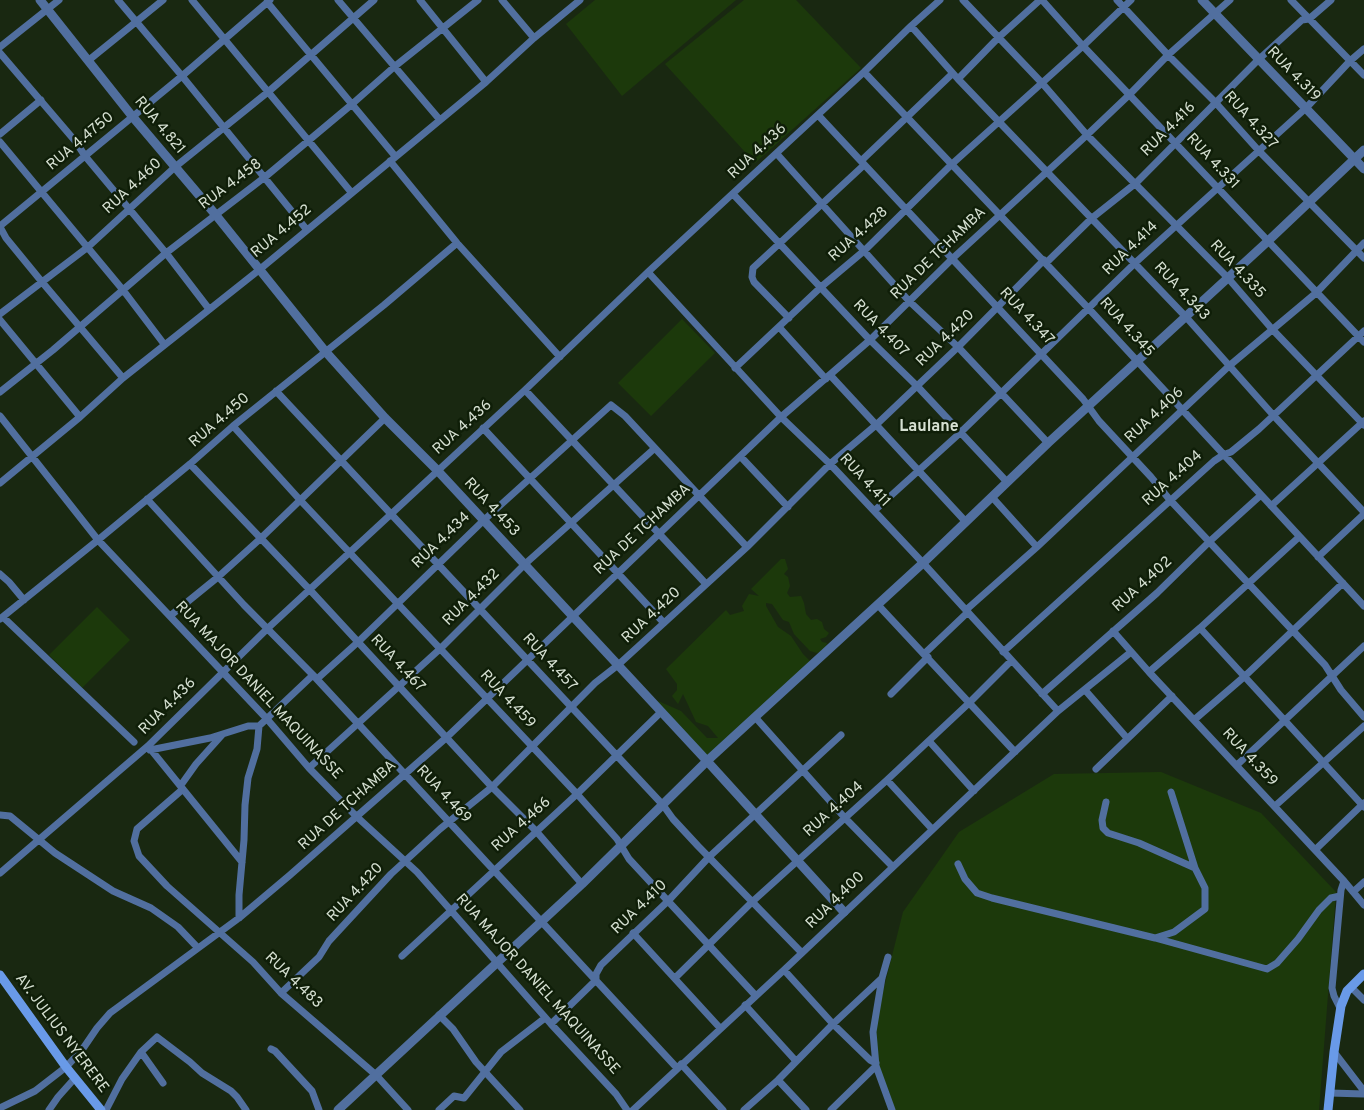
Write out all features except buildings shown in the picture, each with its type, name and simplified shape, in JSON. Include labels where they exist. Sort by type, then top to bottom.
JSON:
[{"type":"main road","points":[[1328,1110],[1340,1008],[1345,995],[1364,974]]},
{"type":"main road","name":"AV. JULIUS NYERERE","points":[[0,975],[66,1067],[101,1110]]},
{"type":"street","name":"RUA 4.821","points":[[40,0],[132,116],[215,214],[259,270]]},
{"type":"street","points":[[0,47],[59,0]]},
{"type":"street","points":[[118,0],[265,177],[306,230]]},
{"type":"street","points":[[89,60],[163,0]]},
{"type":"street","points":[[192,0],[351,192]]},
{"type":"street","points":[[338,0],[440,120]]},
{"type":"street","name":"RUA 4.460","points":[[0,314],[88,247],[175,166],[268,92],[374,0]]},
{"type":"street","points":[[420,0],[486,82]]},
{"type":"street","name":"RUA 4.458","points":[[0,392],[166,253],[265,177],[394,67],[478,0]]},
{"type":"street","points":[[502,0],[534,38]]},
{"type":"street","name":"RUA 4.436","points":[[0,873],[38,839],[149,748],[222,672],[267,629],[525,390],[648,272],[777,154],[940,0]]},
{"type":"street","name":"RUA 4.335","points":[[963,0],[1042,83],[1087,134],[1228,278],[1272,329],[1363,423]]},
{"type":"street","points":[[789,318],[754,282],[753,268],[823,204],[906,116],[955,76],[1041,0]]},
{"type":"street","name":"RUA 4.331","points":[[1041,0],[1267,242],[1316,293],[1362,336]]},
{"type":"street","name":"RUA 4.327","points":[[1117,0],[1168,55],[1216,102],[1258,151],[1364,258]]},
{"type":"street","name":"RUA 4.428","points":[[735,368],[821,287],[865,250],[998,120],[1083,46],[1130,0]]},
{"type":"street","name":"RUA 4.319","points":[[1202,0],[1364,169]]},
{"type":"street","name":"RUA DE TCHAMBA","points":[[0,1108],[35,1090],[66,1067],[82,1050],[110,1013],[221,933],[405,774],[487,699],[781,417],[870,340],[952,259],[1129,95],[1168,55],[1230,0]]},
{"type":"street","points":[[1291,0],[1364,76]]},
{"type":"street","name":"RUA 4.416","points":[[1045,262],[1092,218],[1136,183],[1258,60],[1302,20],[1309,19],[1332,0]]},
{"type":"street","points":[[269,1],[457,244],[560,357]]},
{"type":"street","name":"RUA 4.4750","points":[[0,227],[269,1]]},
{"type":"street","name":"RUA 4.452","points":[[0,483],[164,344],[259,270],[486,82],[576,1]]},
{"type":"street","name":"RUA 4.343","points":[[911,26],[955,76],[1186,317],[1364,513]]},
{"type":"street","name":"RUA 4.414","points":[[874,511],[960,433],[1135,263],[1306,108],[1350,61],[1364,49]]},
{"type":"street","points":[[0,53],[76,142],[85,156],[209,308]]},
{"type":"street","name":"RUA 4.345","points":[[864,72],[1045,262],[1299,537],[1364,604]]},
{"type":"street","points":[[0,134],[41,100]]},
{"type":"street","name":"RUA 4.347","points":[[818,115],[1090,407],[1098,421],[1249,584]]},
{"type":"street","points":[[0,142],[123,290],[164,344]]},
{"type":"street","points":[[338,1110],[582,884],[708,761],[878,605],[1007,482],[1090,407],[1364,150]]},
{"type":"street","points":[[777,154],[909,301],[958,347],[1048,444]]},
{"type":"street","name":"RUA 4.407","points":[[733,194],[1007,482]]},
{"type":"street","points":[[0,227],[6,238],[42,282],[124,378]]},
{"type":"street","name":"RUA 4.406","points":[[890,694],[967,611],[1229,366],[1316,293],[1364,243]]},
{"type":"street","name":"RUA 4.450","points":[[2,618],[190,464],[276,390],[384,305],[457,244]]},
{"type":"street","name":"RUA 4.420","points":[[281,993],[319,957],[329,941],[373,892],[450,822],[492,787],[533,748],[595,683],[618,665],[747,546],[830,464],[876,425],[1045,262]]},
{"type":"street","name":"RUA 4.453","points":[[259,270],[325,351],[386,418],[484,520],[708,761],[844,912]]},
{"type":"street","name":"RUA 4.411","points":[[648,272],[781,417],[830,464],[923,563],[1058,711]]},
{"type":"street","points":[[0,320],[80,417]]},
{"type":"street","points":[[779,327],[876,425],[966,522]]},
{"type":"street","name":"RUA 4.404","points":[[1003,652],[1214,461],[1231,452],[1274,416],[1316,375],[1362,336]]},
{"type":"street","name":"RUA 4.457","points":[[276,390],[664,805],[673,819],[802,953]]},
{"type":"street","points":[[525,390],[706,584]]},
{"type":"street","name":"RUA 4.434","points":[[258,726],[358,642],[484,520],[611,405],[625,416],[655,448]]},
{"type":"street","name":"RUA MAJOR DANIEL MAQUINASSE","points":[[0,416],[98,540],[267,719],[309,768],[356,816],[406,861],[545,1018],[616,1094],[627,1110]]},
{"type":"street","points":[[170,616],[218,577],[260,539],[386,418]]},
{"type":"street","points":[[1271,506],[1363,423]]},
{"type":"street","name":"RUA 4.459","points":[[233,426],[301,501],[577,794],[621,846],[628,858],[756,996]]},
{"type":"street","points":[[483,428],[664,623]]},
{"type":"street","points":[[655,448],[747,546]]},
{"type":"street","name":"RUA 4.432","points":[[309,768],[441,648],[525,564],[655,448]]},
{"type":"street","points":[[741,457],[788,507]]},
{"type":"street","name":"RUA 4.467","points":[[190,464],[447,736],[492,787],[536,831],[582,884]]},
{"type":"street","name":"RUA 4.402","points":[[1042,694],[1178,573],[1261,495]]},
{"type":"street","points":[[992,497],[1037,547]]},
{"type":"street","name":"RUA 4.469","points":[[147,499],[267,629],[315,677],[540,921],[723,1110]]},
{"type":"street","points":[[1318,557],[1364,513]]},
{"type":"street","points":[[1149,672],[1299,537]]},
{"type":"street","points":[[0,574],[24,600]]},
{"type":"street","points":[[1194,720],[1343,583]]},
{"type":"street","points":[[1249,584],[1325,665],[1364,717]]},
{"type":"street","points":[[878,605],[1015,752]]},
{"type":"street","points":[[2,618],[134,742]]},
{"type":"street","points":[[1200,628],[1363,805],[1315,850]]},
{"type":"street","name":"RUA 4.359","points":[[1113,631],[1364,905]]},
{"type":"street","points":[[1237,765],[1364,646]]},
{"type":"street","name":"RUA 4.400","points":[[633,1110],[1058,711],[1131,652]]},
{"type":"street","name":"RUA 4.404","points":[[674,978],[752,902],[969,704],[1011,661]]},
{"type":"street","points":[[1085,690],[1127,738]]},
{"type":"street","points":[[1096,769],[1172,696]]},
{"type":"street","name":"RUA 4.466","points":[[402,956],[577,794],[661,712]]},
{"type":"street","points":[[755,718],[802,771],[892,866]]},
{"type":"street","points":[[149,748],[194,742],[248,726],[258,726],[257,749],[248,778],[239,894],[239,918]]},
{"type":"street","points":[[1275,806],[1324,764],[1364,726]]},
{"type":"street","points":[[182,787],[196,764],[222,735]]},
{"type":"street","name":"RUA 4.410","points":[[551,1024],[596,980],[596,974],[601,965],[668,901],[709,857],[841,735]]},
{"type":"street","points":[[929,741],[974,790]]},
{"type":"street","points":[[149,748],[242,862]]},
{"type":"street","points":[[887,780],[932,829]]},
{"type":"street","name":"RUA 4.483","points":[[182,787],[137,829],[134,841],[139,856],[156,875],[252,962],[281,993],[376,1075],[408,1110]]},
{"type":"street","points":[[1155,938],[1174,932],[1205,909],[1206,888],[1194,868],[1171,792]]},
{"type":"street","points":[[1106,802],[1102,820],[1103,828],[1108,833],[1139,843],[1194,868]]},
{"type":"street","points":[[0,815],[10,816],[69,862],[113,891],[151,908],[178,927],[198,948]]},
{"type":"street","points":[[958,864],[965,879],[977,892],[985,895],[1155,938],[1267,969],[1277,963],[1331,898],[1340,896]]},
{"type":"street","points":[[1340,1008],[1332,988],[1340,896],[1344,881]]},
{"type":"street","points":[[1353,892],[1364,882]]},
{"type":"street","points":[[633,934],[720,1028]]},
{"type":"street","points":[[888,957],[882,978],[874,1024],[876,1064],[892,1110]]},
{"type":"street","points":[[784,970],[833,1024],[876,1064]]},
{"type":"street","points":[[744,1110],[778,1080],[796,1060],[882,978]]},
{"type":"street","points":[[1351,987],[1364,1000]]},
{"type":"street","points":[[746,1005],[796,1060]]},
{"type":"street","points":[[440,1015],[486,1072],[520,1110]]},
{"type":"street","points":[[439,1110],[454,1096],[464,1098],[501,1052],[545,1018]]},
{"type":"street","points":[[106,1110],[122,1079],[141,1052],[157,1037],[202,1073],[231,1091],[246,1110]]},
{"type":"street","points":[[271,1049],[312,1091],[319,1110]]},
{"type":"street","points":[[141,1052],[163,1083]]},
{"type":"street","points":[[1334,1052],[1364,1092]]},
{"type":"street","points":[[831,1110],[876,1064]]},
{"type":"street","points":[[49,1110],[75,1078]]},
{"type":"street","points":[[778,1080],[806,1110]]},
{"type":"street","points":[[1330,1093],[1364,1092]]},
{"type":"green space","points":[[595,0],[736,0],[622,96],[566,24]]},
{"type":"green space","points":[[744,0],[796,0],[861,68],[755,163],[665,64]]},
{"type":"green space","points":[[682,319],[715,353],[651,416],[618,383]]},
{"type":"green space","points":[[781,559],[785,559],[788,569],[784,574],[788,577],[790,586],[787,593],[790,597],[801,596],[806,614],[811,620],[817,619],[822,622],[824,629],[829,633],[826,637],[820,639],[822,642],[827,643],[825,649],[817,653],[810,651],[794,634],[789,622],[783,620],[772,604],[766,603],[778,627],[791,636],[811,662],[706,760],[657,704],[658,701],[681,711],[707,738],[718,738],[708,726],[696,722],[683,694],[678,704],[672,696],[677,690],[677,684],[666,669],[726,610],[730,615],[744,611],[742,606],[749,594],[759,596],[751,589]]},
{"type":"green space","points":[[97,607],[130,640],[82,688],[49,655]]},
{"type":"green space","points":[[1161,772],[1261,813],[1336,892],[1319,1110],[893,1110],[882,1085],[873,1032],[903,912],[959,832],[1054,774]]},
{"type":"district","name":"Laulane","points":[[929,428]]}]
